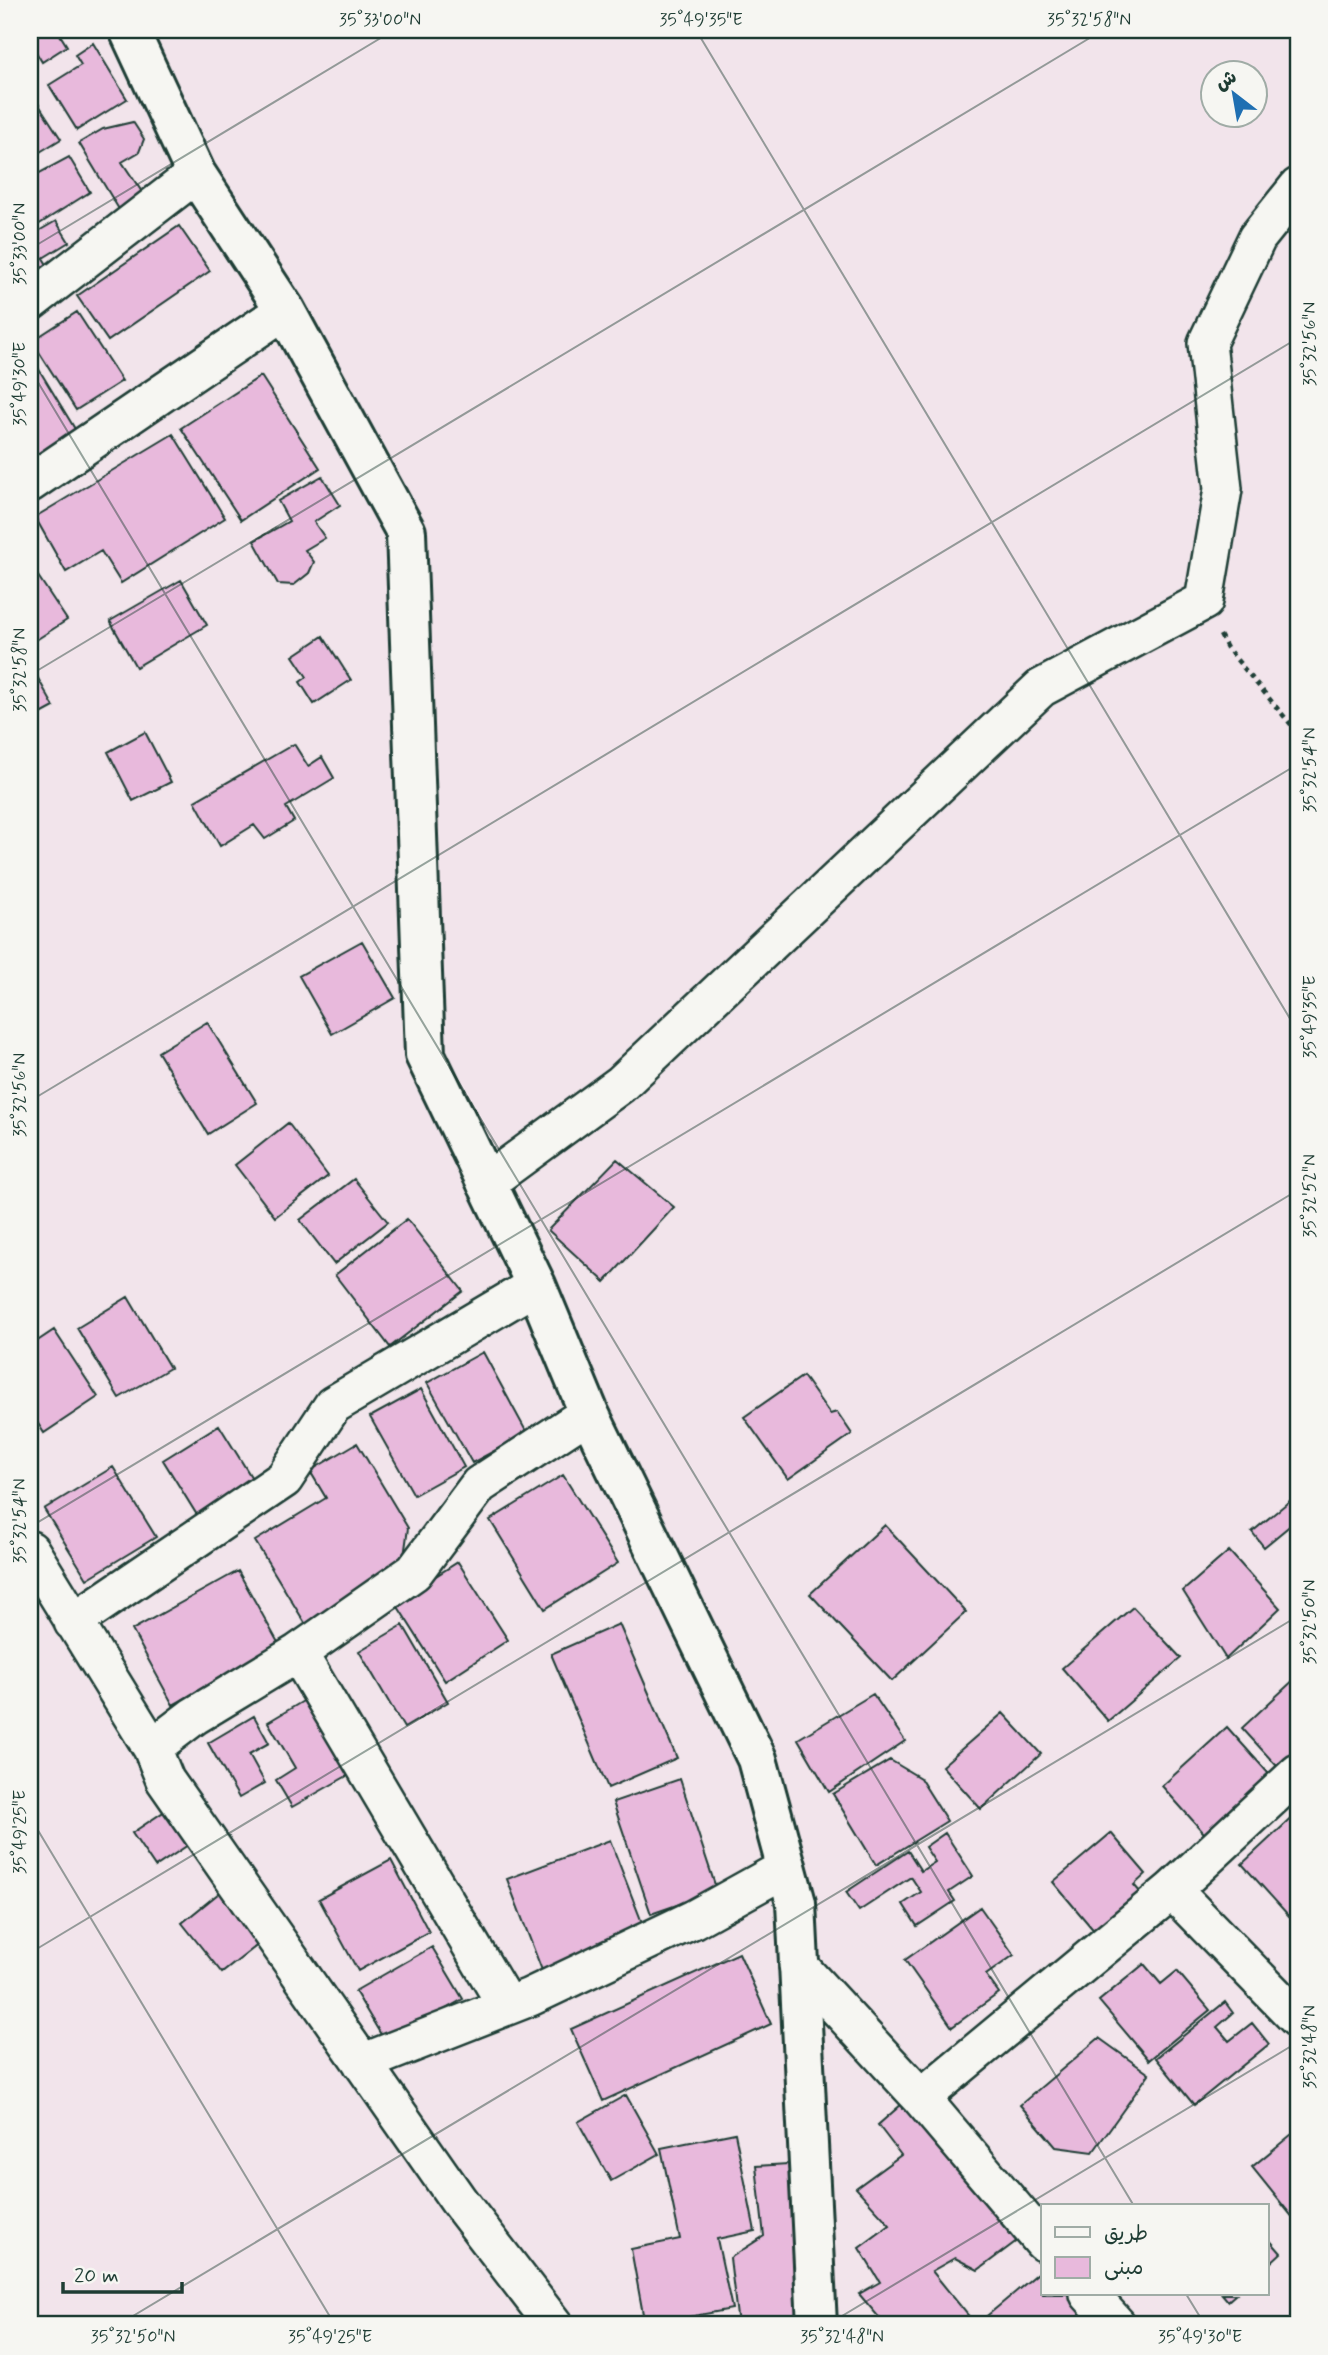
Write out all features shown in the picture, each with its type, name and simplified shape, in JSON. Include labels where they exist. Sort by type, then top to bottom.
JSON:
[{"type":"street","points":[[129,30],[196,174],[285,310],[406,532],[425,1055],[536,1285],[589,1413],[757,1759],[796,1903],[817,2325]]},
{"type":"street","points":[[30,302],[196,174]]},
{"type":"street","points":[[486,1183],[621,1084],[1041,688],[1204,601],[1223,489],[1207,343],[1257,238],[1298,187]]},
{"type":"street","points":[[30,483],[285,310]]},
{"type":"street","points":[[73,1622],[284,1479],[333,1405],[536,1285]]},
{"type":"street","points":[[152,1748],[194,1716],[298,1653],[414,1572],[479,1485],[589,1413]]},
{"type":"street","points":[[30,1550],[152,1748],[165,1780],[458,2200],[554,2325]]},
{"type":"street","points":[[298,1653],[508,2006]]},
{"type":"street","points":[[921,2098],[1172,1890],[1298,1773]]},
{"type":"street","points":[[362,2063],[508,2006],[694,1919],[786,1868]]},
{"type":"street","points":[[1172,1890],[1298,2019]]},
{"type":"street","points":[[798,1965],[921,2098],[1041,2240]]},
{"type":"street","points":[[1091,2296],[1117,2325]]},
{"type":"path","points":[[1204,601],[1227,648],[1298,733]]},
{"type":"building","points":[[30,30],[57,30],[67,46],[42,62],[30,42]]},
{"type":"building","points":[[93,43],[127,99],[77,130],[49,85],[81,65],[75,55]]},
{"type":"building","points":[[30,91],[61,139],[30,158]]},
{"type":"building","points":[[133,122],[144,139],[139,152],[122,162],[148,201],[123,216],[79,143],[103,129]]},
{"type":"building","points":[[69,157],[90,192],[33,228],[30,222],[30,178]]},
{"type":"building","points":[[56,221],[69,242],[43,258],[52,273],[34,285],[30,278],[30,236]]},
{"type":"building","points":[[179,226],[210,271],[108,341],[77,296]]},
{"type":"building","points":[[77,312],[122,381],[76,410],[32,341]]},
{"type":"building","points":[[32,358],[78,434],[30,463],[30,359]]},
{"type":"building","points":[[261,376],[320,468],[241,520],[181,428]]},
{"type":"building","points":[[173,434],[225,518],[121,583],[101,551],[66,572],[35,517]]},
{"type":"building","points":[[322,476],[340,505],[314,522],[325,538],[305,550],[314,562],[309,573],[294,585],[278,584],[254,541],[289,521],[278,501]]},
{"type":"building","points":[[32,567],[67,620],[30,644],[30,569]]},
{"type":"building","points":[[181,580],[207,625],[136,667],[110,621]]},
{"type":"building","points":[[323,636],[351,680],[314,704],[300,682],[307,677],[293,656]]},
{"type":"building","points":[[30,664],[54,707],[30,720]]},
{"type":"building","points":[[145,732],[171,782],[133,801],[108,752]]},
{"type":"building","points":[[294,744],[308,766],[322,757],[334,778],[286,807],[294,821],[265,839],[254,825],[220,846],[195,801]]},
{"type":"building","points":[[362,941],[395,998],[332,1034],[299,976]]},
{"type":"building","points":[[207,1022],[257,1103],[208,1134],[158,1052]]},
{"type":"building","points":[[288,1123],[328,1176],[275,1217],[235,1165]]},
{"type":"building","points":[[617,1159],[674,1207],[605,1282],[548,1230]]},
{"type":"building","points":[[354,1179],[388,1222],[334,1264],[300,1220]]},
{"type":"building","points":[[407,1219],[463,1291],[390,1347],[335,1275]]},
{"type":"building","points":[[128,1297],[170,1368],[119,1398],[77,1328]]},
{"type":"building","points":[[54,1330],[98,1397],[44,1433],[30,1411],[30,1346]]},
{"type":"building","points":[[483,1352],[527,1433],[472,1463],[427,1383]]},
{"type":"building","points":[[803,1376],[830,1414],[837,1412],[852,1434],[788,1479],[744,1417]]},
{"type":"building","points":[[421,1389],[464,1467],[414,1495],[370,1417]]},
{"type":"building","points":[[219,1425],[253,1480],[197,1515],[163,1460]]},
{"type":"building","points":[[357,1443],[408,1528],[402,1571],[308,1628],[255,1541],[326,1498],[310,1471]]},
{"type":"building","points":[[113,1467],[156,1537],[87,1579],[44,1509]]},
{"type":"building","points":[[563,1475],[618,1563],[545,1609],[490,1520]]},
{"type":"building","points":[[1298,1494],[1298,1519],[1264,1547],[1252,1532]]},
{"type":"building","points":[[885,1525],[966,1612],[892,1681],[810,1594]]},
{"type":"building","points":[[1229,1551],[1280,1608],[1226,1659],[1183,1591]]},
{"type":"building","points":[[458,1562],[508,1640],[445,1681],[395,1602]]},
{"type":"building","points":[[238,1571],[280,1646],[173,1705],[132,1630]]},
{"type":"building","points":[[1133,1607],[1181,1658],[1108,1721],[1062,1668]]},
{"type":"building","points":[[619,1624],[677,1758],[608,1788],[551,1654]]},
{"type":"building","points":[[403,1625],[448,1702],[404,1728],[359,1651]]},
{"type":"building","points":[[1298,1676],[1298,1762],[1285,1775],[1242,1728]]},
{"type":"building","points":[[873,1694],[905,1741],[829,1792],[798,1739]]},
{"type":"building","points":[[310,1697],[354,1772],[292,1807],[276,1780],[295,1768],[268,1722]]},
{"type":"building","points":[[1003,1713],[1041,1754],[981,1809],[942,1766]]},
{"type":"building","points":[[254,1716],[269,1743],[249,1754],[265,1783],[239,1798],[208,1743]]},
{"type":"building","points":[[1227,1727],[1277,1783],[1211,1841],[1162,1786]]},
{"type":"building","points":[[890,1760],[920,1778],[947,1821],[876,1865],[833,1794]]},
{"type":"building","points":[[680,1779],[717,1891],[651,1914],[613,1802]]},
{"type":"building","points":[[174,1805],[197,1839],[155,1867],[132,1833]]},
{"type":"building","points":[[1298,1812],[1298,1908],[1289,1916],[1242,1864]]},
{"type":"building","points":[[945,1833],[973,1876],[949,1892],[955,1901],[917,1926],[903,1904],[921,1892],[911,1877],[859,1911],[846,1892],[908,1851],[921,1871],[935,1862],[925,1847]]},
{"type":"building","points":[[1111,1833],[1146,1874],[1134,1885],[1147,1900],[1101,1939],[1053,1882]]},
{"type":"building","points":[[610,1840],[646,1933],[543,1973],[507,1879]]},
{"type":"building","points":[[391,1860],[429,1932],[358,1971],[319,1899]]},
{"type":"building","points":[[229,1885],[269,1936],[222,1973],[182,1923]]},
{"type":"building","points":[[980,1907],[1014,1955],[986,1975],[999,1993],[952,2027],[905,1960]]},
{"type":"building","points":[[432,1947],[463,1999],[386,2043],[355,1991]]},
{"type":"building","points":[[739,1953],[771,2024],[603,2101],[571,2029]]},
{"type":"building","points":[[1144,1964],[1161,1984],[1177,1971],[1210,2010],[1149,2060],[1099,2001]]},
{"type":"building","points":[[1225,2002],[1233,2013],[1217,2027],[1229,2041],[1252,2023],[1269,2044],[1194,2105],[1156,2058]]},
{"type":"building","points":[[1099,2038],[1149,2074],[1093,2152],[1056,2147],[1020,2105]]},
{"type":"building","points":[[626,2095],[659,2154],[611,2181],[578,2122]]},
{"type":"building","points":[[902,2104],[1026,2234],[978,2270],[955,2258],[932,2271],[972,2320],[966,2325],[878,2325],[883,2322],[859,2294],[880,2282],[859,2248],[890,2225],[856,2188],[901,2155],[878,2125]]},
{"type":"building","points":[[1298,2129],[1298,2215],[1294,2219],[1252,2167]]},
{"type":"building","points":[[735,2133],[755,2231],[717,2239],[732,2309],[645,2325],[631,2249],[680,2239],[661,2148]]},
{"type":"building","points":[[788,2164],[812,2325],[738,2325],[730,2258],[764,2236],[756,2166]]},
{"type":"building","points":[[1268,2238],[1281,2253],[1268,2265]]},
{"type":"building","points":[[1041,2271],[1041,2296],[1088,2296],[1113,2325],[976,2325]]}]
